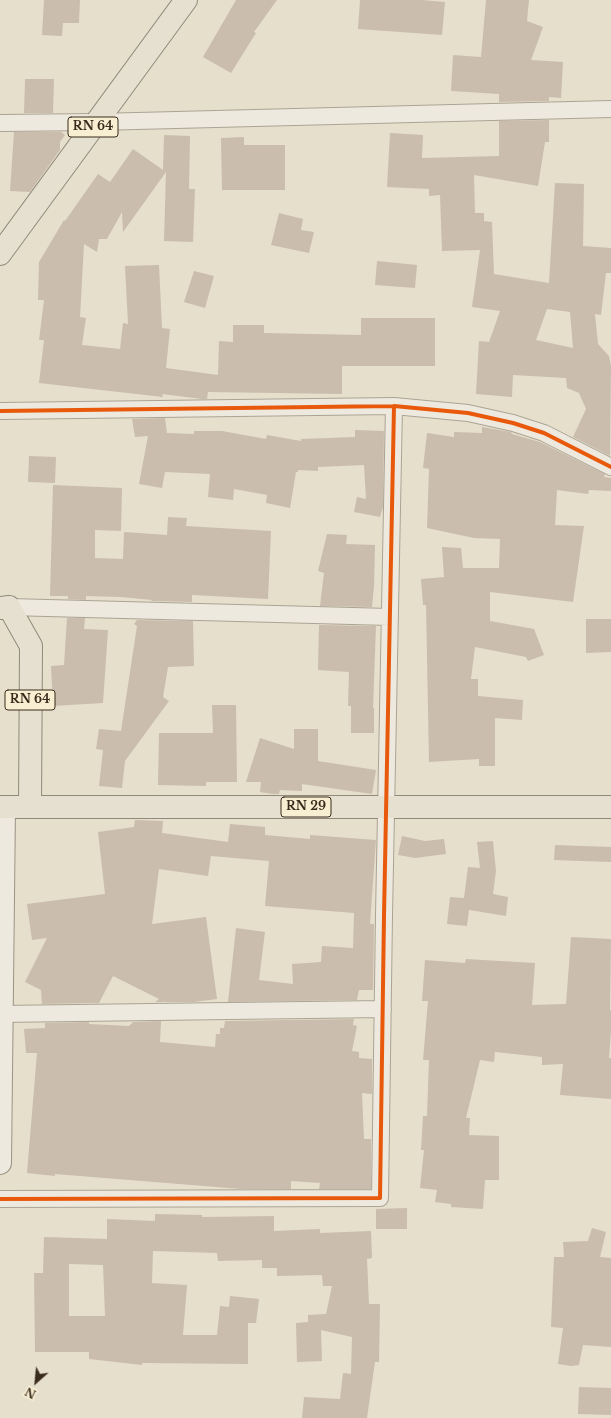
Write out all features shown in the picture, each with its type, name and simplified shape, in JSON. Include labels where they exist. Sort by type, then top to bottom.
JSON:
[{"type":"main road","name":"RN 64","points":[[0,254],[186,0]]},
{"type":"main road","name":"RN 64","points":[[4,607],[31,646],[30,807]]},
{"type":"main road","name":"RN 29","points":[[2,807],[611,807]]},
{"type":"main road","points":[[0,1163],[2,807]]},
{"type":"street","points":[[0,123],[97,122],[611,109]]},
{"type":"street","points":[[0,412],[394,406],[468,413],[513,423],[544,434],[611,467]]},
{"type":"street","points":[[0,1199],[380,1198],[394,406]]},
{"type":"street","points":[[4,607],[390,616]]},
{"type":"street","points":[[1,1014],[383,1009]]},
{"type":"building","points":[[44,0],[80,0],[79,23],[63,23],[62,36],[42,35]]},
{"type":"building","points":[[236,0],[277,0],[254,32],[256,33],[231,73],[203,57]]},
{"type":"building","points":[[360,0],[422,0],[445,2],[442,35],[358,29]]},
{"type":"building","points":[[486,0],[529,0],[527,21],[543,27],[531,60],[563,62],[561,98],[549,97],[549,101],[499,102],[499,94],[451,91],[453,55],[481,57]]},
{"type":"building","points":[[25,79],[54,79],[53,113],[24,113]]},
{"type":"building","points":[[549,120],[549,142],[545,142],[538,186],[474,175],[475,213],[484,213],[484,221],[492,222],[494,274],[549,283],[555,183],[584,184],[583,246],[611,248],[611,273],[606,273],[601,315],[595,314],[598,344],[609,356],[611,366],[610,456],[573,437],[586,409],[579,393],[567,388],[566,378],[513,375],[512,397],[476,394],[479,341],[489,342],[500,311],[472,307],[480,250],[442,251],[440,195],[429,196],[429,189],[387,187],[390,133],[423,135],[422,158],[499,156],[499,121]],"holes":[[[547,309],[570,312],[573,348],[536,340]]]},
{"type":"building","points":[[14,132],[61,132],[65,135],[60,142],[60,150],[30,192],[10,191]]},
{"type":"building","points":[[164,135],[190,136],[189,189],[195,189],[193,242],[164,241],[166,172],[123,232],[122,212],[107,239],[99,239],[97,252],[84,244],[80,317],[86,318],[82,345],[120,349],[123,323],[128,324],[125,266],[159,265],[162,328],[170,329],[166,368],[218,375],[219,341],[233,342],[233,325],[264,325],[264,333],[361,335],[361,318],[435,318],[435,366],[342,366],[342,394],[208,392],[207,399],[202,399],[162,394],[163,397],[39,383],[44,340],[39,340],[44,300],[38,300],[39,262],[64,220],[65,221],[98,174],[110,182],[133,149],[163,170]]},
{"type":"building","points":[[244,137],[244,145],[285,145],[285,190],[222,190],[221,138]]},
{"type":"building","points":[[279,213],[303,219],[301,230],[314,232],[309,253],[271,245]]},
{"type":"building","points":[[377,261],[417,265],[415,288],[375,285]]},
{"type":"building","points":[[194,271],[214,276],[205,308],[184,302]]},
{"type":"building","points":[[165,418],[167,433],[194,434],[194,431],[222,431],[266,439],[267,435],[301,441],[301,439],[355,437],[355,430],[384,431],[383,507],[380,517],[354,512],[357,497],[366,499],[364,465],[318,467],[318,471],[298,470],[298,472],[296,472],[290,508],[266,503],[267,495],[234,489],[233,500],[208,497],[210,474],[165,472],[162,488],[139,484],[148,436],[135,437],[132,419]]},
{"type":"building","points":[[482,427],[511,432],[512,434],[540,442],[605,474],[604,477],[611,478],[611,491],[589,490],[588,494],[557,490],[555,525],[584,526],[573,602],[490,592],[490,621],[534,629],[544,655],[528,661],[526,657],[475,647],[471,679],[478,679],[478,696],[523,700],[522,720],[495,718],[495,766],[479,766],[479,759],[429,762],[426,605],[423,605],[421,579],[444,577],[442,547],[461,548],[463,568],[499,568],[500,539],[474,538],[427,528],[429,469],[423,468],[427,433],[454,437],[454,432],[482,433]]},
{"type":"building","points":[[29,456],[56,457],[55,483],[28,482]]},
{"type":"building","points":[[53,485],[122,488],[121,531],[95,530],[95,558],[123,559],[124,532],[167,535],[168,517],[187,518],[186,526],[271,531],[268,599],[192,595],[192,602],[151,601],[152,600],[121,597],[86,596],[86,600],[68,599],[68,596],[50,596]]},
{"type":"building","points":[[327,534],[347,535],[346,544],[375,545],[372,607],[320,606],[324,573],[318,571]]},
{"type":"building","points":[[67,618],[85,618],[84,629],[108,630],[103,703],[53,706],[51,666],[64,665]]},
{"type":"building","points":[[586,619],[611,619],[611,652],[586,653]]},
{"type":"building","points":[[137,620],[193,621],[194,666],[168,667],[163,697],[169,701],[125,761],[122,788],[99,786],[103,750],[96,749],[99,729],[121,731],[137,626],[134,624]]},
{"type":"building","points":[[319,625],[376,626],[373,708],[374,733],[351,733],[351,706],[348,706],[349,672],[318,670]]},
{"type":"building","points":[[212,705],[236,705],[237,782],[206,782],[206,786],[158,785],[159,733],[213,733]]},
{"type":"building","points":[[294,729],[318,729],[318,761],[376,770],[372,794],[302,784],[302,791],[280,790],[279,794],[273,794],[260,792],[261,782],[246,782],[260,738],[294,749]]},
{"type":"building","points":[[135,820],[163,821],[162,833],[228,842],[230,824],[265,827],[265,835],[310,839],[310,835],[376,840],[370,924],[374,924],[373,990],[359,990],[357,1000],[228,1002],[236,928],[265,932],[259,980],[293,984],[292,964],[321,962],[322,946],[353,948],[354,913],[265,906],[269,861],[211,856],[208,876],[159,869],[152,924],[206,917],[217,999],[194,1002],[155,1002],[159,999],[113,976],[99,1003],[42,1004],[41,990],[25,982],[47,938],[32,940],[27,904],[105,894],[98,832],[134,827]]},
{"type":"building","points":[[402,836],[425,841],[444,839],[446,854],[415,858],[398,855]]},
{"type":"building","points":[[493,841],[496,871],[493,894],[508,897],[506,916],[469,910],[467,926],[447,924],[450,897],[464,898],[468,867],[480,868],[477,842]]},
{"type":"building","points":[[555,845],[611,847],[611,862],[554,860]]},
{"type":"building","points":[[571,937],[611,939],[611,1031],[609,1058],[611,1058],[611,1099],[560,1095],[563,1064],[542,1065],[542,1057],[495,1052],[494,1062],[480,1060],[466,1118],[470,1118],[469,1135],[499,1136],[499,1180],[485,1180],[483,1209],[451,1207],[451,1204],[435,1202],[437,1190],[420,1188],[424,1150],[421,1150],[423,1116],[427,1116],[429,1060],[423,1060],[428,1001],[422,1001],[425,960],[465,963],[466,959],[535,963],[532,1005],[566,1004]]},
{"type":"building","points":[[354,1019],[353,1025],[357,1026],[352,1051],[359,1052],[359,1058],[372,1059],[372,1094],[362,1093],[364,1139],[371,1139],[371,1189],[319,1189],[320,1183],[291,1181],[291,1189],[241,1189],[27,1173],[37,1053],[26,1053],[24,1029],[45,1028],[45,1023],[89,1022],[89,1024],[129,1026],[133,1022],[161,1021],[160,1042],[215,1047],[216,1034],[220,1034],[220,1028],[224,1028],[225,1021]]},
{"type":"building","points":[[407,1208],[407,1229],[376,1229],[376,1209]]},
{"type":"building","points":[[155,1214],[202,1215],[202,1217],[274,1216],[274,1231],[320,1229],[320,1233],[371,1231],[372,1258],[367,1259],[369,1304],[380,1304],[379,1362],[375,1362],[367,1418],[302,1418],[304,1397],[340,1399],[343,1373],[351,1374],[352,1337],[321,1330],[322,1361],[297,1362],[296,1323],[308,1322],[308,1315],[326,1314],[332,1286],[323,1286],[322,1275],[277,1276],[277,1268],[262,1268],[262,1260],[218,1261],[217,1253],[153,1251],[152,1283],[187,1285],[183,1335],[217,1335],[220,1306],[229,1307],[230,1296],[259,1299],[256,1323],[248,1323],[248,1364],[142,1363],[142,1365],[89,1359],[89,1352],[35,1352],[34,1273],[43,1273],[44,1237],[107,1239],[107,1219],[155,1221]],"holes":[[[69,1264],[103,1265],[105,1316],[69,1316]]]},
{"type":"building","points":[[592,1228],[606,1232],[600,1257],[611,1258],[611,1347],[583,1345],[579,1365],[571,1366],[558,1364],[563,1328],[551,1327],[554,1257],[564,1257],[563,1242],[588,1241]]},
{"type":"building","points":[[579,1387],[611,1388],[611,1415],[578,1414]]},
{"type":"cycle path","points":[[0,411],[394,406],[468,413],[513,423],[544,433],[611,467]]},
{"type":"cycle path","points":[[0,1199],[380,1198],[394,406]]}]
